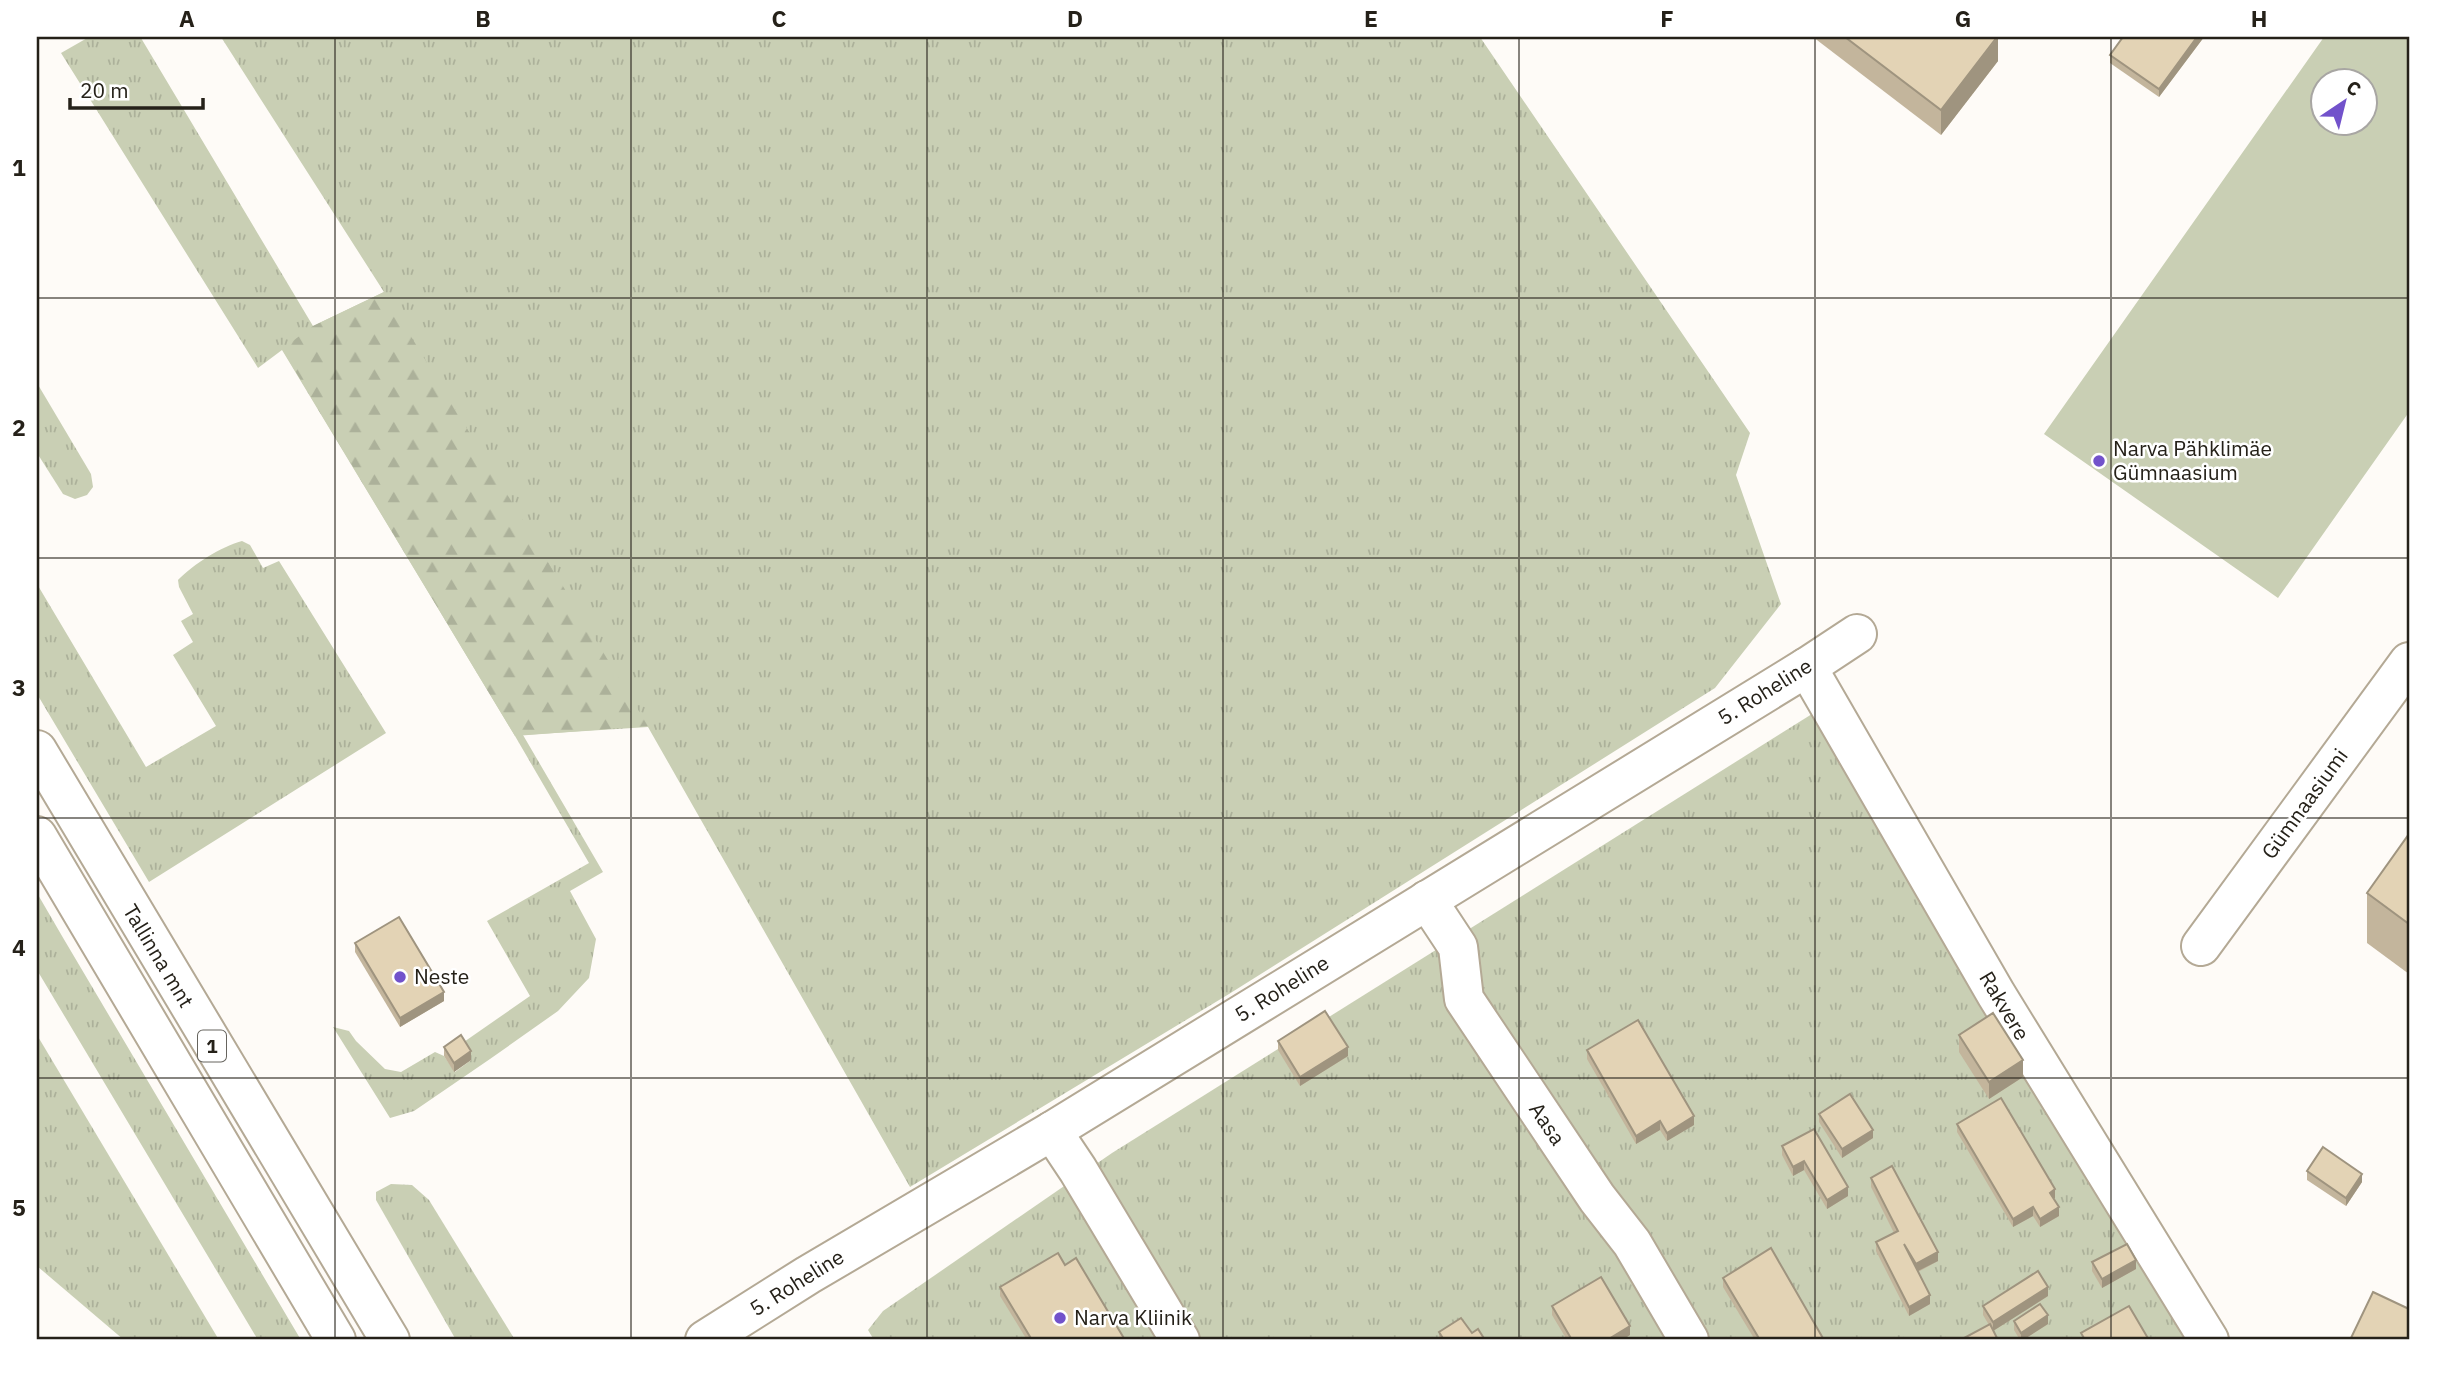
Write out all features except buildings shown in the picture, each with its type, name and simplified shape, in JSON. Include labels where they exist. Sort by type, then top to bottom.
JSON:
[{"type":"main road","name":"5. Roheline","points":[[705,1340],[808,1275],[1052,1131],[1857,634]]},
{"type":"main road","name":"Gümnaasiumi","points":[[2201,946],[2409,662]]},
{"type":"main road","name":"Rakvere","points":[[1807,667],[1996,994],[2210,1340]]},
{"type":"main road","name":"Tallinna mnt","points":[[37,750],[390,1340]]},
{"type":"main road","name":"Tallinna mnt","points":[[37,836],[336,1340]]},
{"type":"main road","name":"Aasa","points":[[1427,900],[1458,947],[1464,999],[1597,1198],[1632,1243],[1689,1340]]},
{"type":"main road","points":[[1052,1131],[1079,1170],[1180,1340]]},
{"type":"green space","points":[[89,37],[141,38],[313,326],[384,292],[221,37],[1480,37],[1750,433],[1736,475],[1781,604],[1715,688],[1229,994],[910,1187],[648,727],[523,735],[603,872],[570,891],[596,939],[589,978],[558,1011],[490,1059],[414,1111],[390,1118],[333,1027],[349,1031],[385,1069],[401,1072],[435,1052],[444,1056],[455,1072],[471,1060],[461,1044],[530,996],[487,921],[589,863],[282,350],[258,368],[61,53]]},
{"type":"green space","points":[[2324,37],[2409,37],[2409,412],[2278,598],[2044,434]]},
{"type":"green space","points":[[384,292],[648,726],[515,736],[282,349],[313,326]]},
{"type":"green space","points":[[37,383],[91,474],[93,487],[87,495],[75,499],[63,494],[37,453]]},
{"type":"green space","points":[[242,541],[250,545],[263,568],[279,561],[386,733],[149,882],[37,694],[37,584],[146,767],[216,726],[173,655],[193,642],[181,621],[193,614],[178,580],[208,557]]},
{"type":"green space","points":[[1828,704],[2203,1340],[874,1340],[868,1330],[883,1311],[1112,1153]]},
{"type":"green space","points":[[37,893],[301,1340],[258,1340],[37,970]]},
{"type":"green space","points":[[37,1035],[219,1340],[124,1340],[37,1266]]},
{"type":"green space","points":[[391,1184],[412,1185],[429,1200],[515,1340],[456,1340],[376,1200],[376,1192]]},
{"type":"place","name":"Narva Pähklimäe Gümnaasium","points":[[2099,461]]},
{"type":"place","name":"Neste","points":[[400,977]]},
{"type":"place","name":"Narva Kliinik","points":[[1060,1318]]}]
